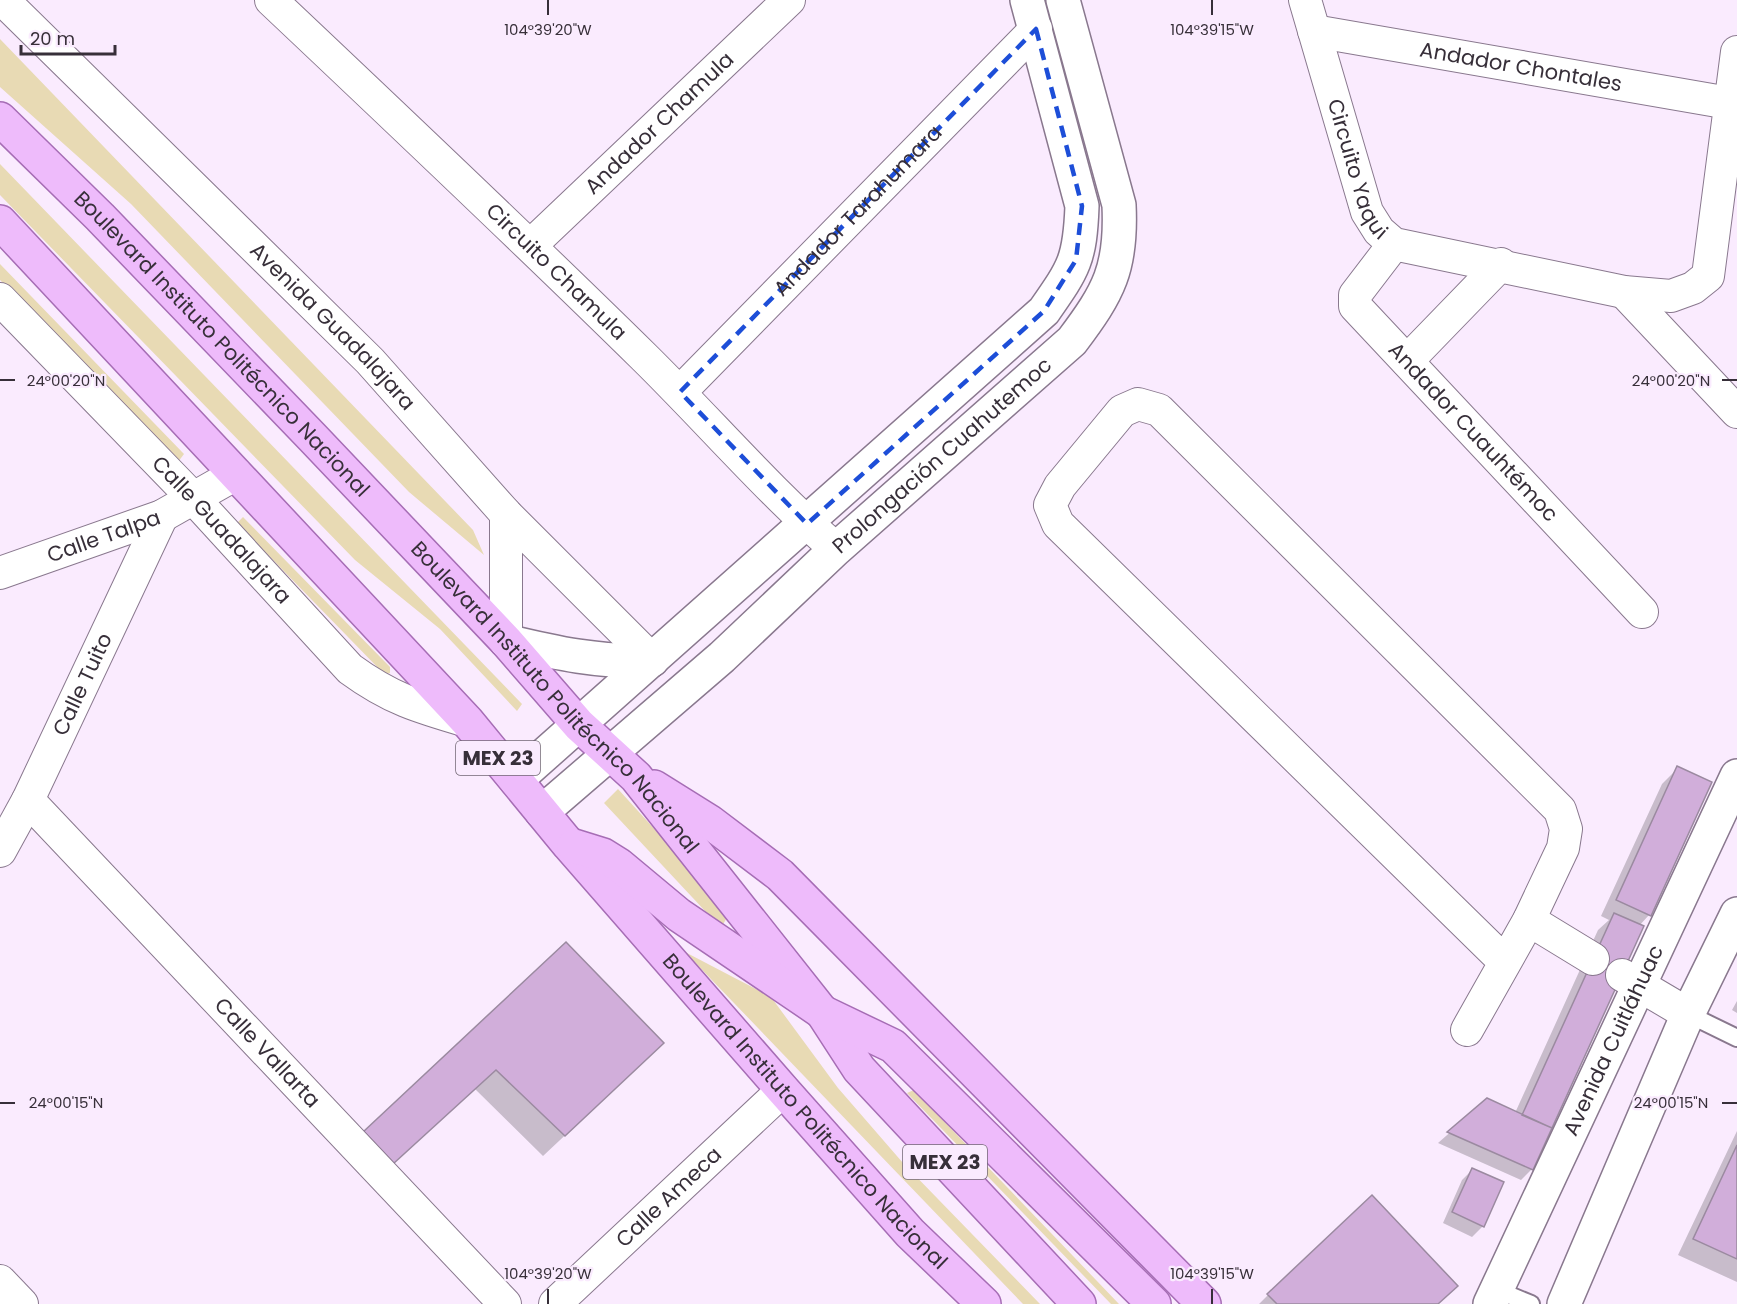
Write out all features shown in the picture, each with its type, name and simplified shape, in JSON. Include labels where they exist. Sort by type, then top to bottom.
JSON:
[{"type":"main road","name":"Boulevard Instituto Politécnico Nacional","points":[[0,119],[100,217],[506,641],[579,724],[636,777],[822,1012],[859,1069],[1079,1304]]},
{"type":"main road","name":"Boulevard Instituto Politécnico Nacional","points":[[0,222],[466,721],[569,845],[910,1233],[984,1304]]},
{"type":"main road","points":[[636,777],[710,822],[780,875],[1204,1304]]},
{"type":"main road","points":[[569,845],[586,848],[619,865],[679,915],[822,1012],[893,1047],[1154,1304]]},
{"type":"street","name":"Avenida Guadalajara","points":[[3,0],[370,362],[506,514],[652,660]]},
{"type":"street","name":"Circuito Chamula","points":[[271,0],[531,245],[680,392],[807,524],[836,549]]},
{"type":"street","name":"Andador Chamula","points":[[531,245],[789,0]]},
{"type":"street","name":"Prolongación Cuahutemoc","points":[[542,812],[722,657],[836,549],[1072,341],[1101,303],[1114,271],[1120,237],[1119,205],[1063,0]]},
{"type":"street","name":"Circuito Yaqui","points":[[1305,0],[1367,212],[1379,231],[1394,244],[1501,264],[1624,292],[1671,296],[1693,288],[1708,276],[1737,52]]},
{"type":"street","name":"Prolongación Cuahutemoc","points":[[516,780],[807,524],[1044,311],[1071,272],[1081,235],[1082,206],[1031,15]]},
{"type":"street","name":"Andador Tarahumara","points":[[680,392],[1031,15]]},
{"type":"street","name":"Andador Chontales","points":[[1314,31],[1729,104]]},
{"type":"street","name":"Andador Cuauhtémoc","points":[[1394,244],[1355,295],[1353,302],[1642,612]]},
{"type":"street","points":[[1407,362],[1501,264]]},
{"type":"street","points":[[1624,292],[1737,411]]},
{"type":"street","name":"Calle Guadalajara","points":[[0,299],[195,500],[350,669],[380,691],[411,705],[466,721]]},
{"type":"street","points":[[1467,1030],[1529,920],[1563,848],[1566,829],[1560,810],[1159,410],[1138,404],[1122,411],[1060,486],[1050,505],[1058,524],[1505,962]]},
{"type":"street","name":"Calle Talpa","points":[[0,573],[162,516],[195,500],[236,474]]},
{"type":"street","points":[[506,514],[506,641],[569,657],[619,662],[652,660]]},
{"type":"street","name":"Calle Tuito","points":[[0,851],[28,800],[162,516]]},
{"type":"street","name":"Avenida Cuitláhuac","points":[[1494,1297],[1630,979],[1737,776]]},
{"type":"street","name":"Calle Vallarta","points":[[28,800],[505,1304]]},
{"type":"street","points":[[1564,1304],[1688,1014],[1737,914]]},
{"type":"street","points":[[1529,920],[1593,959]]},
{"type":"street","points":[[1630,979],[1688,1014]]},
{"type":"street","name":"Calle Ameca","points":[[555,1304],[783,1090]]},
{"type":"street","points":[[0,1281],[22,1304]]},
{"type":"lane","points":[[1688,1014],[1737,1038]]},
{"type":"lane","points":[[1494,1297],[1531,1304]]},
{"type":"highlighted area","points":[[1036,29],[1082,206],[1076,260],[1044,311],[807,524],[680,392]]},
{"type":"shaded area","points":[[0,39],[473,530],[484,555],[409,492],[131,204],[0,87]]},
{"type":"shaded area","points":[[0,164],[522,704],[517,711],[440,629],[355,560],[0,195]]},
{"type":"shaded area","points":[[0,264],[184,454],[178,462],[0,280]]},
{"type":"shaded area","points":[[243,517],[390,667],[390,673],[385,675],[237,523]]},
{"type":"shaded area","points":[[618,789],[730,912],[721,928],[604,803]]},
{"type":"shaded area","points":[[685,952],[771,997],[838,1088],[903,1163],[1040,1304],[1023,1304]]},
{"type":"shaded area","points":[[914,1090],[1119,1304],[1111,1304],[907,1093]]},
{"type":"building","points":[[1677,766],[1712,782],[1651,916],[1616,900]]},
{"type":"building","points":[[1614,913],[1644,926],[1552,1128],[1522,1115]]},
{"type":"building","points":[[566,942],[664,1043],[565,1136],[496,1070],[393,1164],[363,1132]]},
{"type":"building","points":[[1487,1098],[1552,1128],[1533,1170],[1447,1132]]},
{"type":"building","points":[[1737,1145],[1737,1259],[1693,1239]]},
{"type":"building","points":[[1472,1168],[1504,1182],[1484,1227],[1452,1212]]},
{"type":"building","points":[[1372,1195],[1458,1286],[1438,1304],[1277,1304],[1267,1294]]}]
